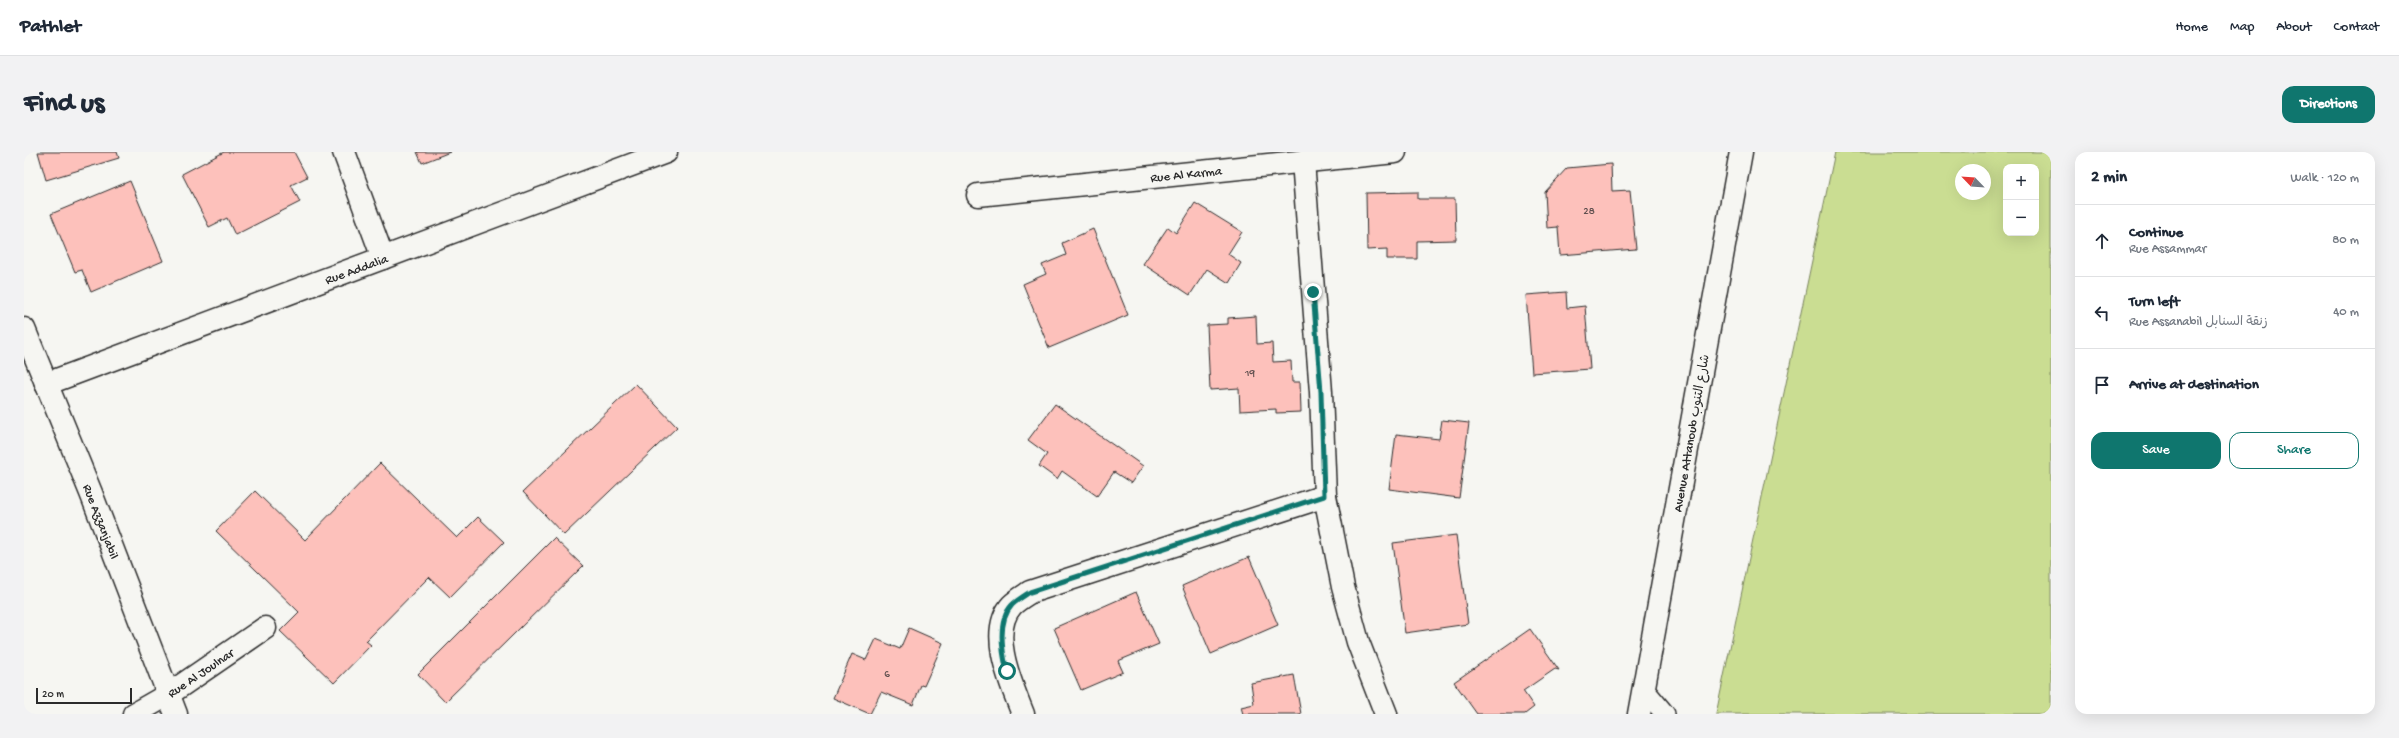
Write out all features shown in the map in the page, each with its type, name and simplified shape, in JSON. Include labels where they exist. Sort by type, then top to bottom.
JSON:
[{"type":"street","points":[[344,152],[383,258]]},
{"type":"street","name":"Rue Addalia","points":[[46,384],[666,152]]},
{"type":"street","name":"Rue Al Karma","points":[[978,195],[1394,152]]},
{"type":"street","name":"Avenue Attanoub شارع التنوب","points":[[1639,714],[1741,152]]},
{"type":"street","points":[[1303,161],[1321,392],[1324,496],[1343,587],[1358,642],[1386,714]]},
{"type":"street","name":"Rue Azzanjabil","points":[[24,329],[91,493],[176,714]]},
{"type":"street","points":[[1023,714],[1007,671],[1003,654],[1002,637],[1005,620],[1012,605],[1030,592],[1324,496]]},
{"type":"street","name":"Rue Al Joulnar","points":[[134,714],[169,694],[265,628]]},
{"type":"lane","points":[[1644,689],[1665,714]]},
{"type":"green space","points":[[1835,152],[2051,152],[2051,714],[1716,714]]},
{"type":"building","points":[[38,152],[117,152],[119,158],[46,180]]},
{"type":"building","points":[[224,152],[294,152],[307,177],[291,185],[300,202],[235,235],[227,218],[209,227],[182,174]]},
{"type":"building","points":[[417,152],[450,152],[422,163]]},
{"type":"building","points":[[1611,164],[1612,191],[1630,190],[1636,249],[1560,255],[1558,227],[1547,228],[1545,192],[1567,168]]},
{"type":"building","points":[[130,181],[163,261],[91,292],[82,270],[75,272],[51,214]]},
{"type":"building","points":[[1418,192],[1418,199],[1455,199],[1456,240],[1417,241],[1417,259],[1387,259],[1387,249],[1367,250],[1366,193]]},
{"type":"building","points":[[1195,203],[1242,232],[1228,254],[1241,263],[1229,283],[1207,269],[1190,295],[1143,264],[1168,227],[1176,233]]},
{"type":"building","points":[[1093,229],[1128,315],[1049,348],[1023,284],[1046,274],[1042,265],[1066,255],[1062,243]]},
{"type":"building","points":[[1566,292],[1567,308],[1585,306],[1590,369],[1532,373],[1526,295]]},
{"type":"building","points":[[1256,316],[1257,344],[1272,343],[1273,362],[1291,361],[1292,382],[1300,382],[1301,412],[1276,413],[1276,409],[1240,411],[1239,388],[1210,390],[1207,325],[1228,324],[1228,318]]},
{"type":"building","points":[[636,384],[677,427],[564,535],[523,492]]},
{"type":"building","points":[[1055,404],[1143,466],[1131,483],[1114,472],[1097,496],[1062,471],[1057,479],[1039,466],[1047,454],[1028,440]]},
{"type":"building","points":[[1442,420],[1469,423],[1459,498],[1389,489],[1396,434],[1439,439]]},
{"type":"building","points":[[380,463],[457,538],[478,517],[504,542],[450,597],[429,577],[366,641],[371,645],[334,683],[280,631],[299,612],[216,531],[255,491],[305,540]]},
{"type":"building","points":[[1456,535],[1468,624],[1405,633],[1393,543]]},
{"type":"building","points":[[554,538],[583,566],[445,702],[418,674]]},
{"type":"building","points":[[1249,557],[1278,625],[1211,654],[1182,586]]},
{"type":"building","points":[[1136,592],[1159,644],[1118,661],[1123,672],[1081,690],[1054,628]]},
{"type":"building","points":[[909,628],[943,643],[924,686],[921,685],[913,705],[881,692],[870,714],[833,698],[852,654],[866,660],[876,639],[900,649]]},
{"type":"building","points":[[1530,629],[1559,670],[1555,669],[1523,691],[1534,707],[1525,714],[1477,714],[1454,682]]},
{"type":"building","points":[[1294,675],[1301,714],[1243,714],[1241,707],[1254,704],[1251,683]]},
{"type":"route","points":[[1007,671],[1003,654],[1002,637],[1005,620],[1012,605],[1030,592],[1324,496],[1321,392],[1313,292]]}]
